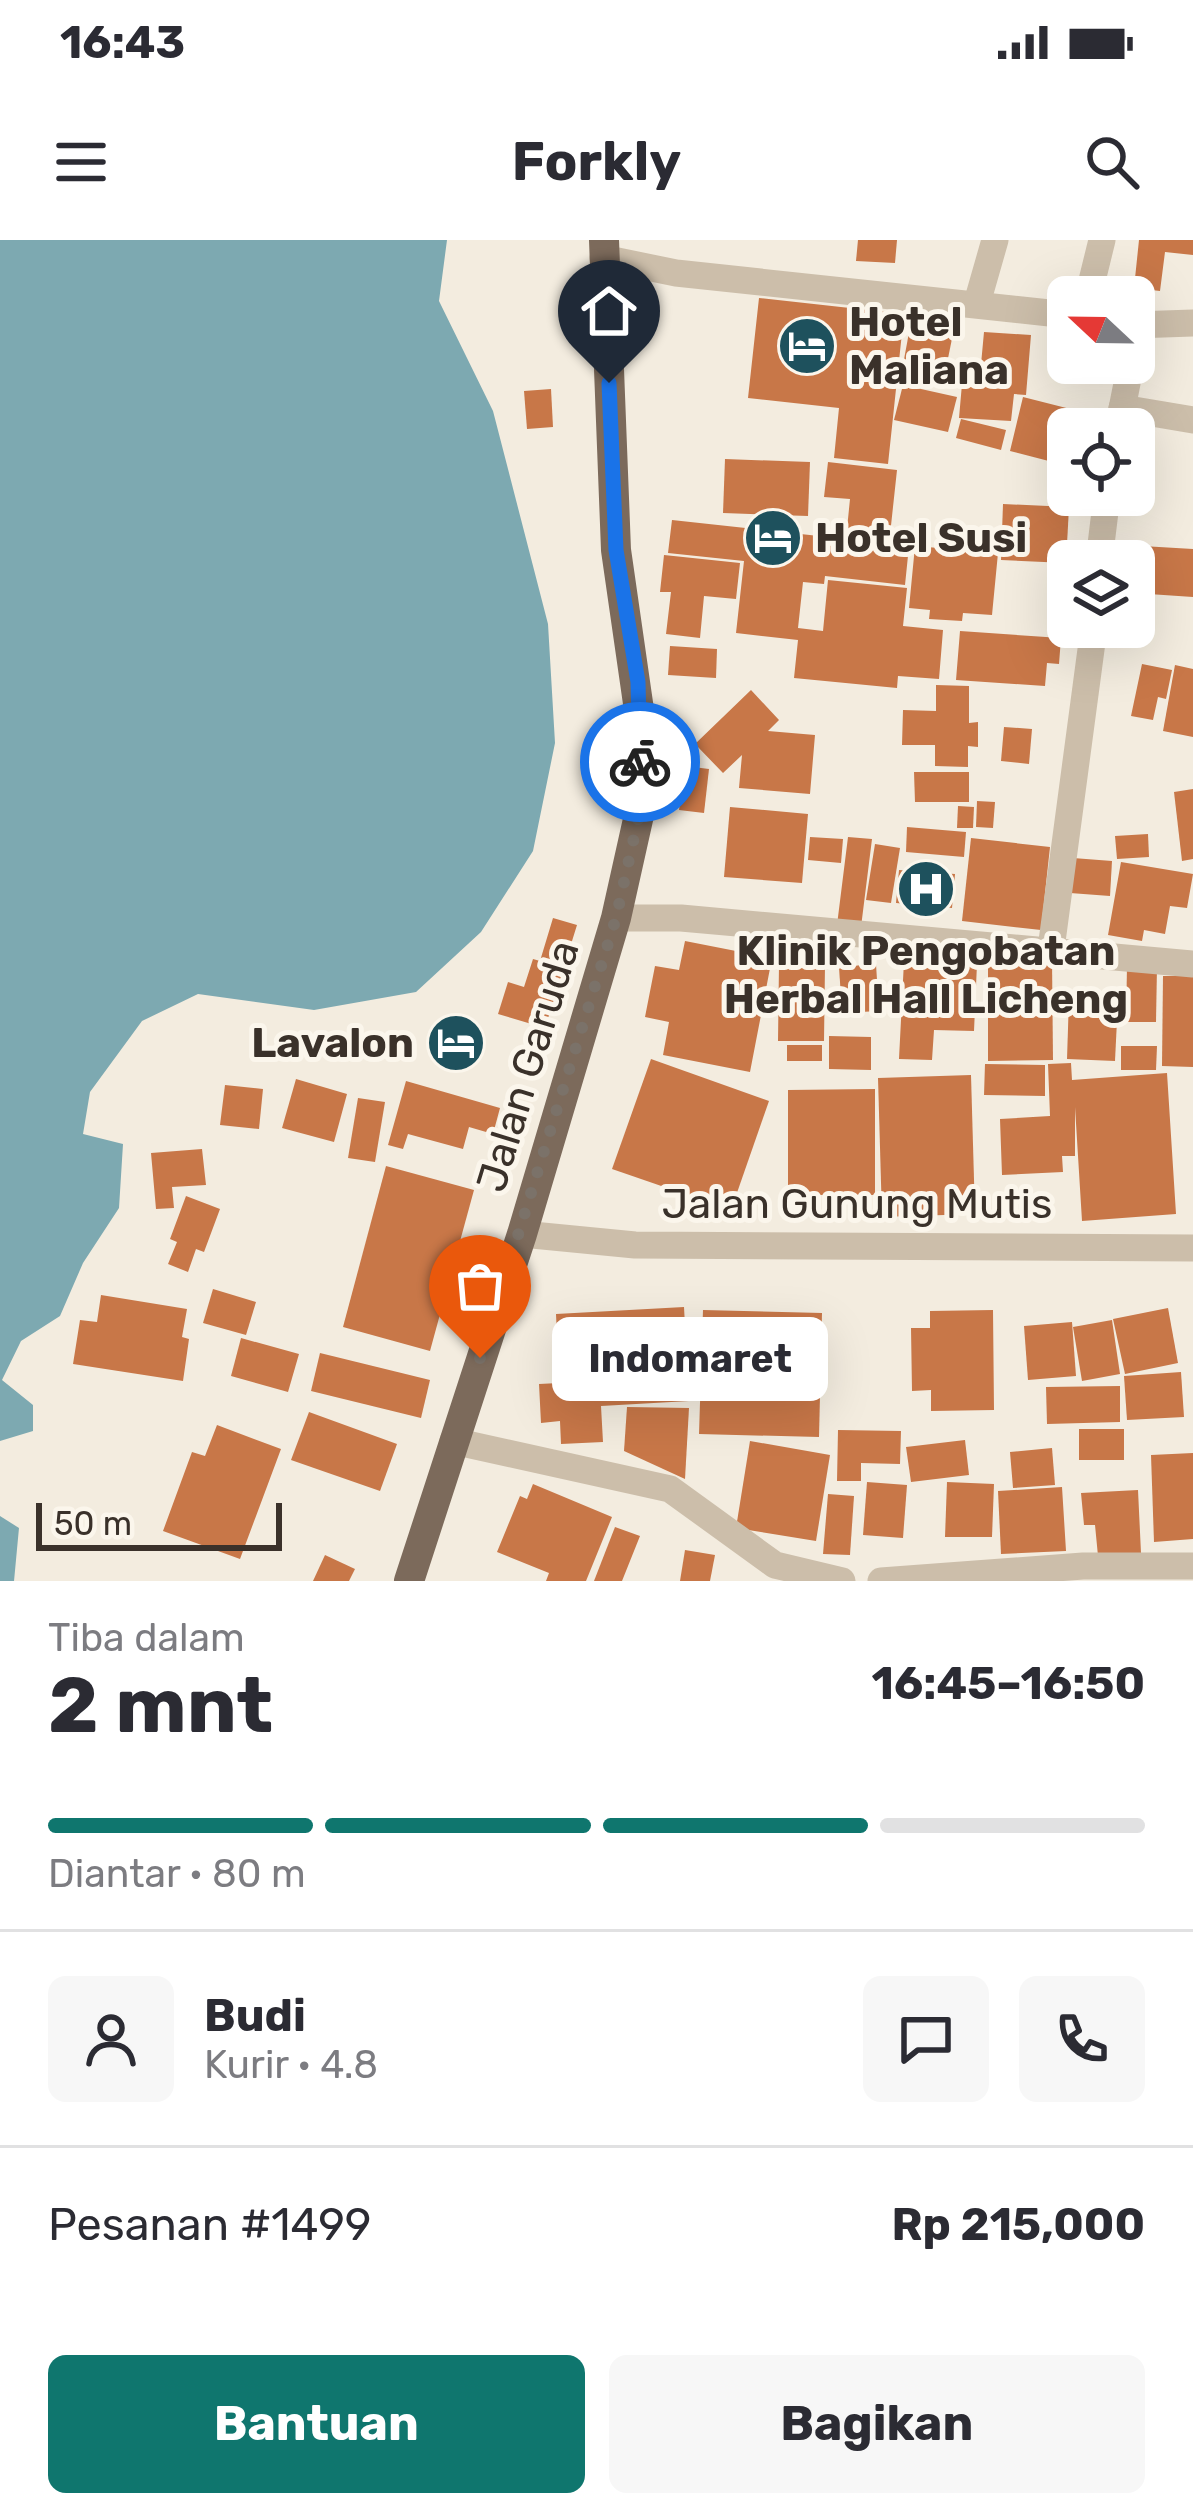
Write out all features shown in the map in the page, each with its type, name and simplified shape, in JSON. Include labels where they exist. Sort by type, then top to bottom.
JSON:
[{"type":"main road","name":"Jalan Garuda","points":[[409,1581],[522,1234],[616,918],[639,815],[641,724],[616,550],[604,249]]},
{"type":"street","points":[[977,303],[995,240]]},
{"type":"street","points":[[1093,276],[1102,240]]},
{"type":"street","points":[[604,249],[676,273],[1047,312]]},
{"type":"street","points":[[1155,330],[1193,323]]},
{"type":"street","points":[[1155,419],[1193,420]]},
{"type":"street","points":[[1051,949],[1091,648]]},
{"type":"street","points":[[616,918],[681,918],[885,940],[1051,949],[1193,964]]},
{"type":"street","name":"Jalan Gunung Mutis","points":[[522,1234],[635,1245],[1193,1249]]},
{"type":"street","points":[[452,1441],[670,1489],[775,1565],[842,1581]]},
{"type":"street","points":[[881,1581],[1083,1566],[1193,1566]]},
{"type":"water","points":[[0,240],[447,240],[439,301],[493,411],[548,624],[555,743],[533,851],[481,932],[416,992],[314,1010],[198,994],[142,1021],[90,1092],[83,1134],[123,1144],[119,1208],[83,1263],[60,1316],[21,1341],[2,1380],[33,1405],[33,1431],[0,1441]]},
{"type":"water","points":[[0,1516],[19,1528],[14,1581],[0,1581]]},
{"type":"building","points":[[858,240],[897,240],[895,263],[856,261]]},
{"type":"building","points":[[1139,240],[1193,240],[1193,255],[1165,252],[1160,291],[1155,290],[1155,276],[1135,276]]},
{"type":"building","points":[[759,298],[904,314],[888,464],[834,458],[839,408],[748,398]]},
{"type":"building","points":[[912,316],[955,324],[945,373],[903,365]]},
{"type":"building","points":[[984,332],[1031,335],[1026,395],[1014,394],[1011,421],[959,418],[962,384],[979,386]]},
{"type":"building","points":[[903,385],[957,397],[948,432],[894,420]]},
{"type":"building","points":[[551,389],[553,427],[527,429],[524,391]]},
{"type":"building","points":[[1023,397],[1066,408],[1047,408],[1047,461],[1010,451]]},
{"type":"building","points":[[961,419],[1006,430],[1001,450],[956,438]]},
{"type":"building","points":[[725,459],[810,462],[808,516],[723,513]]},
{"type":"building","points":[[828,462],[897,470],[889,544],[909,546],[905,585],[825,576],[824,584],[803,582],[798,628],[823,631],[828,580],[907,588],[903,626],[943,630],[939,679],[898,676],[897,688],[794,678],[798,640],[736,633],[744,561],[668,553],[672,520],[846,539],[850,499],[824,497]]},
{"type":"building","points":[[1003,504],[1047,506],[1047,516],[1069,516],[1067,540],[1047,540],[1047,562],[1001,560]]},
{"type":"building","points":[[915,546],[998,553],[992,615],[963,613],[962,621],[929,619],[930,610],[909,608]]},
{"type":"building","points":[[1155,547],[1193,549],[1193,597],[1155,594]]},
{"type":"building","points":[[664,555],[740,563],[736,599],[704,596],[700,638],[666,634],[671,592],[660,592]]},
{"type":"building","points":[[960,631],[1047,637],[1047,648],[1060,648],[1059,664],[1047,663],[1045,686],[956,680]]},
{"type":"building","points":[[670,646],[717,649],[716,678],[668,675]]},
{"type":"building","points":[[1142,664],[1172,670],[1166,699],[1158,697],[1153,720],[1131,716]]},
{"type":"building","points":[[1175,665],[1193,669],[1193,737],[1163,731]]},
{"type":"building","points":[[936,685],[969,686],[969,723],[978,722],[978,747],[968,746],[968,767],[935,766],[935,745],[902,745],[903,710],[936,711]]},
{"type":"building","points":[[751,690],[779,720],[768,731],[815,735],[810,794],[739,788],[742,755],[723,773],[695,744]]},
{"type":"building","points":[[1004,727],[1032,729],[1029,764],[1001,761]]},
{"type":"building","points":[[685,766],[709,769],[704,813],[679,810]]},
{"type":"building","points":[[914,772],[969,772],[969,802],[915,802]]},
{"type":"building","points":[[1193,789],[1193,859],[1182,861],[1174,792]]},
{"type":"building","points":[[977,801],[995,802],[993,828],[976,827]]},
{"type":"building","points":[[958,806],[974,807],[973,828],[957,828]]},
{"type":"building","points":[[730,807],[808,814],[802,883],[724,877]]},
{"type":"building","points":[[907,827],[966,832],[964,857],[906,852]]},
{"type":"building","points":[[1148,834],[1149,857],[1117,859],[1115,836]]},
{"type":"building","points":[[810,837],[843,839],[841,863],[808,860]]},
{"type":"building","points":[[848,837],[872,839],[861,927],[837,925]]},
{"type":"building","points":[[971,838],[1050,847],[1041,930],[962,921]]},
{"type":"building","points":[[875,844],[900,848],[891,903],[866,900]]},
{"type":"building","points":[[1073,858],[1112,861],[1110,896],[1070,893]]},
{"type":"building","points":[[1121,862],[1193,874],[1187,908],[1170,906],[1165,934],[1144,930],[1142,941],[1108,935]]},
{"type":"building","name":"Klinik Pengobatan Herbal Hall Licheng","points":[[899,870],[955,874],[952,908],[896,903]]},
{"type":"building","points":[[553,918],[577,925],[545,1028],[498,1014],[508,982],[524,987],[533,959],[540,961]]},
{"type":"building","points":[[787,939],[817,939],[817,965],[825,965],[824,1041],[778,1041],[779,964],[786,964]]},
{"type":"building","points":[[685,941],[772,958],[750,1072],[663,1055],[669,1022],[645,1017],[655,966],[679,970]]},
{"type":"building","points":[[988,958],[1052,958],[1053,1060],[988,1061]]},
{"type":"building","points":[[904,961],[977,964],[974,1031],[934,1030],[932,1060],[899,1059]]},
{"type":"building","points":[[876,964],[879,1011],[842,1013],[839,967]]},
{"type":"building","points":[[1127,966],[1157,967],[1156,1022],[1126,1022]]},
{"type":"building","points":[[1163,976],[1193,976],[1193,1067],[1162,1066]]},
{"type":"building","points":[[1069,998],[1118,1000],[1115,1061],[1067,1059]]},
{"type":"building","points":[[829,1036],[871,1037],[871,1070],[829,1069]]},
{"type":"building","points":[[787,1045],[822,1045],[822,1061],[787,1061]]},
{"type":"building","points":[[1121,1046],[1157,1046],[1156,1070],[1121,1070]]},
{"type":"building","points":[[651,1059],[769,1101],[731,1210],[612,1169]]},
{"type":"building","points":[[1071,1063],[1072,1080],[1167,1073],[1176,1214],[1082,1221],[1075,1107],[1075,1156],[1062,1156],[1063,1172],[1002,1175],[1000,1119],[1050,1116],[1048,1064]]},
{"type":"building","points":[[985,1064],[1045,1065],[1045,1096],[984,1095]]},
{"type":"building","points":[[971,1075],[975,1214],[882,1217],[878,1078]]},
{"type":"building","points":[[296,1079],[347,1094],[334,1142],[282,1128]]},
{"type":"building","points":[[406,1081],[500,1108],[493,1134],[469,1127],[463,1149],[408,1134],[403,1149],[388,1145]]},
{"type":"building","points":[[225,1085],[263,1089],[259,1129],[220,1125]]},
{"type":"building","points":[[875,1089],[875,1195],[788,1195],[788,1090]]},
{"type":"building","points":[[358,1098],[385,1102],[375,1162],[348,1158]]},
{"type":"building","points":[[202,1149],[206,1185],[172,1187],[174,1208],[156,1209],[151,1153]]},
{"type":"building","points":[[386,1166],[474,1190],[430,1351],[343,1327]]},
{"type":"building","points":[[186,1196],[220,1209],[204,1252],[196,1249],[188,1272],[168,1264],[177,1242],[170,1239]]},
{"type":"building","points":[[213,1289],[256,1302],[246,1335],[203,1323]]},
{"type":"building","points":[[101,1295],[187,1309],[182,1337],[189,1339],[183,1381],[73,1364],[80,1320],[97,1322]]},
{"type":"building","points":[[684,1307],[689,1401],[601,1406],[603,1442],[561,1444],[560,1421],[541,1423],[539,1384],[559,1383],[556,1314]]},
{"type":"building","points":[[1168,1308],[1178,1363],[1125,1374],[1113,1319]]},
{"type":"building","points":[[703,1310],[822,1313],[819,1437],[699,1434]]},
{"type":"building","points":[[993,1310],[994,1410],[931,1411],[931,1390],[912,1391],[911,1328],[930,1328],[930,1311]]},
{"type":"building","points":[[1112,1320],[1120,1374],[1082,1381],[1073,1327]]},
{"type":"building","points":[[1072,1322],[1076,1376],[1028,1380],[1024,1326]]},
{"type":"building","points":[[241,1338],[299,1354],[288,1392],[231,1376]]},
{"type":"building","points":[[320,1353],[430,1380],[421,1418],[311,1391]]},
{"type":"building","points":[[1181,1372],[1184,1417],[1127,1420],[1124,1376]]},
{"type":"building","points":[[1120,1386],[1120,1422],[1047,1424],[1046,1387]]},
{"type":"building","points":[[627,1407],[689,1408],[685,1479],[624,1451]]},
{"type":"building","points":[[309,1412],[397,1444],[380,1491],[291,1460]]},
{"type":"building","points":[[217,1425],[281,1449],[240,1559],[163,1531],[192,1452],[205,1456]]},
{"type":"building","points":[[1079,1429],[1124,1429],[1124,1460],[1079,1460]]},
{"type":"building","points":[[838,1430],[901,1431],[900,1464],[861,1463],[861,1481],[837,1481]]},
{"type":"building","points":[[965,1440],[969,1475],[911,1482],[906,1447]]},
{"type":"building","points":[[750,1441],[830,1455],[816,1541],[736,1528]]},
{"type":"building","points":[[1052,1448],[1055,1485],[1013,1488],[1010,1452]]},
{"type":"building","points":[[1193,1453],[1193,1539],[1154,1542],[1151,1455]]},
{"type":"building","points":[[867,1482],[907,1485],[903,1538],[863,1535]]},
{"type":"building","points":[[947,1482],[994,1484],[992,1537],[945,1537]]},
{"type":"building","points":[[533,1484],[612,1517],[586,1581],[546,1581],[549,1573],[497,1552],[520,1496],[527,1499]]},
{"type":"building","points":[[1062,1487],[1066,1551],[1001,1554],[998,1491]]},
{"type":"building","points":[[1138,1490],[1141,1553],[1098,1556],[1095,1525],[1084,1525],[1081,1493]]},
{"type":"building","points":[[828,1494],[854,1496],[850,1555],[823,1554]]},
{"type":"building","points":[[615,1527],[640,1536],[622,1581],[594,1581]]},
{"type":"building","points":[[685,1550],[715,1555],[710,1581],[680,1581]]},
{"type":"building","points":[[325,1555],[355,1569],[349,1581],[313,1581]]},
{"type":"way so far","points":[[480,1358],[616,918],[639,815],[640,762]]},
{"type":"place","name":"Hotel Maliana","points":[[807,346]]},
{"type":"place","name":"Hotel Susi","points":[[773,538]]},
{"type":"place","name":"Klinik Pengobatan Herbal Hall Licheng","points":[[926,889]]},
{"type":"place","name":"Lavalon","points":[[456,1043]]},
{"type":"place","name":"Indomaret","points":[[480,1358]]},
{"type":"route","points":[[609,383],[616,550],[638,682],[640,762]]}]
